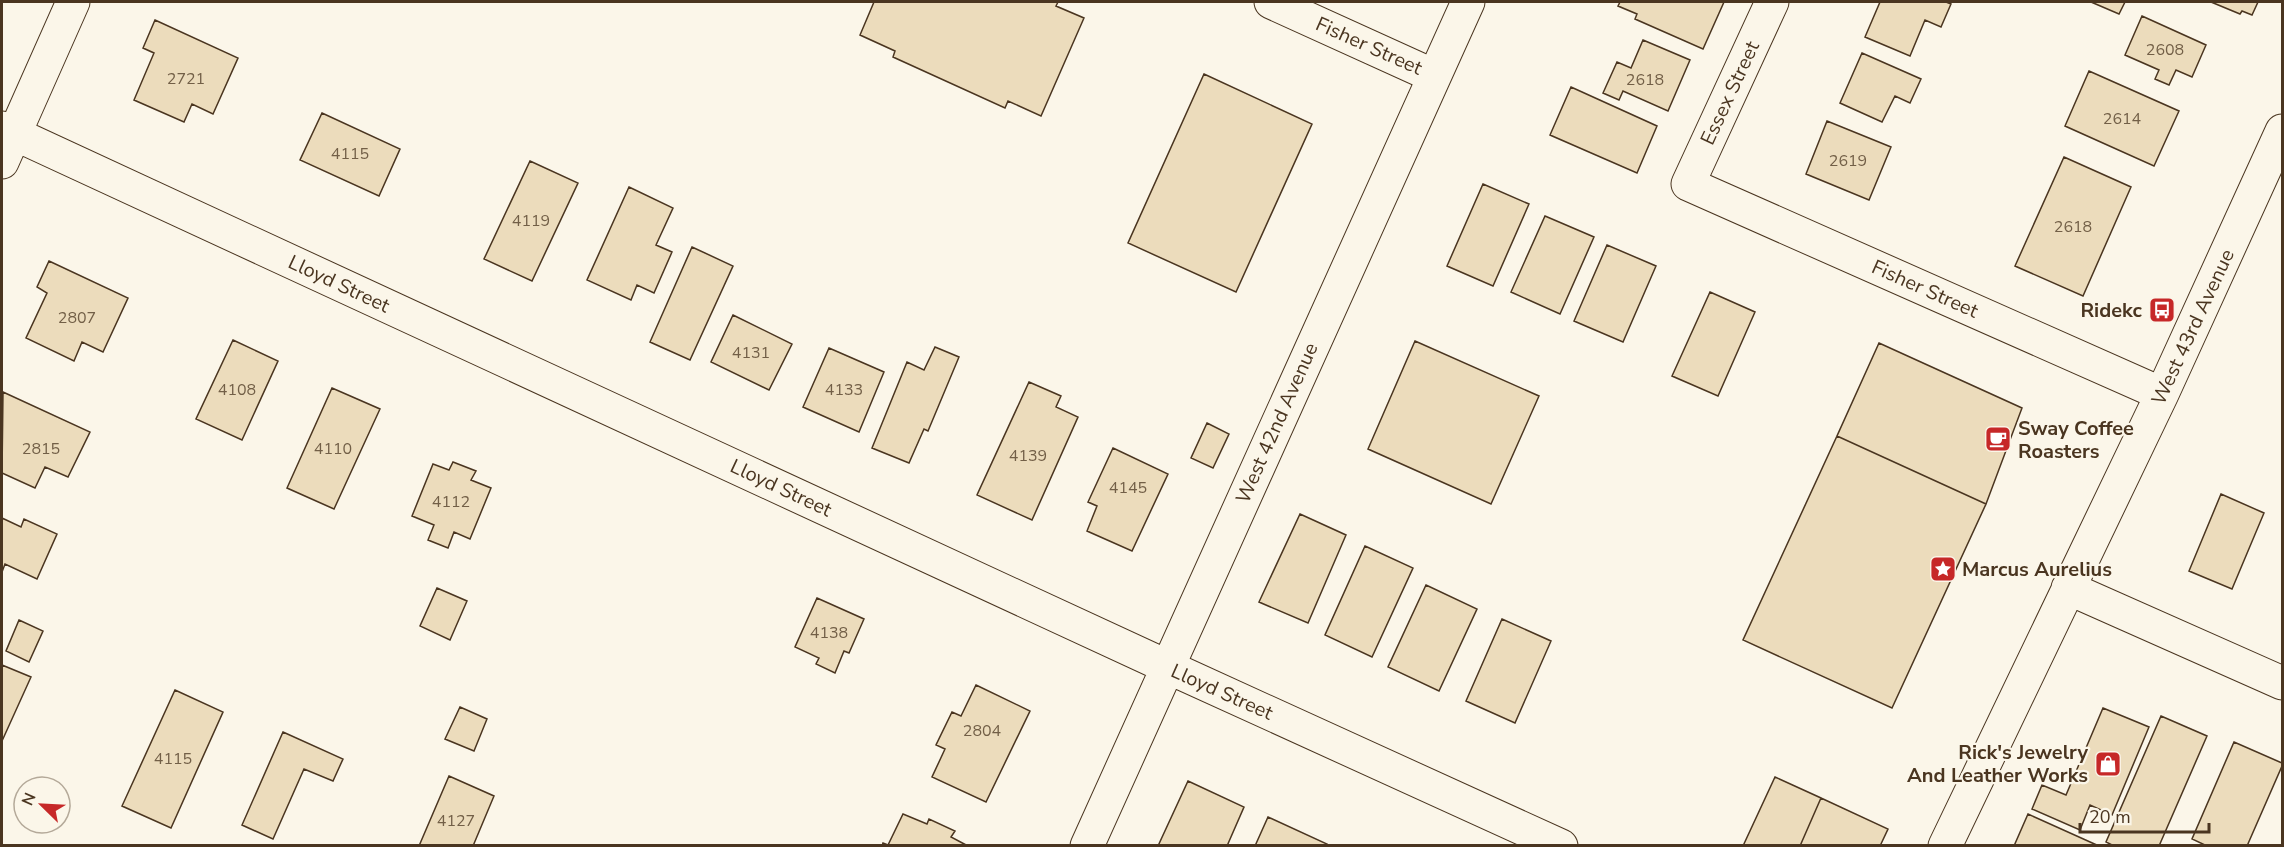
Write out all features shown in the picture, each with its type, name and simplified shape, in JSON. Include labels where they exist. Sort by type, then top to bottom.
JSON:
[{"type":"street","points":[[6,141],[73,2]]},
{"type":"street","name":"Fisher Street","points":[[1271,2],[1434,76]]},
{"type":"street","name":"West 42nd Avenue","points":[[1087,846],[1468,2]]},
{"type":"street","name":"Essex Street","points":[[1688,184],[1772,2]]},
{"type":"street","name":"West 43rd Avenue","points":[[1945,846],[2162,394],[2283,131]]},
{"type":"street","name":"Lloyd Street","points":[[6,141],[1561,846]]},
{"type":"street","name":"Fisher Street","points":[[1688,184],[2162,394]]},
{"type":"street","points":[[2068,588],[2283,683]]},
{"type":"building","points":[[874,2],[1058,2],[1056,6],[1084,18],[1041,116],[1008,101],[1005,108],[893,57],[895,51],[860,35]]},
{"type":"building","points":[[1620,2],[1724,2],[1703,49],[1635,19],[1637,14],[1618,6]]},
{"type":"building","points":[[1880,2],[1946,2],[1951,4],[1941,27],[1925,20],[1910,56],[1865,37]]},
{"type":"building","points":[[2091,2],[2125,2],[2119,14]]},
{"type":"building","points":[[2211,2],[2258,2],[2252,15],[2242,11],[2240,14]]},
{"type":"building","points":[[2142,16],[2206,45],[2192,77],[2176,70],[2169,85],[2155,79],[2159,70],[2125,55]]},
{"type":"building","points":[[155,20],[238,58],[213,114],[192,104],[184,122],[134,100],[154,53],[143,48]]},
{"type":"building","points":[[1643,40],[1690,60],[1668,111],[1623,91],[1619,100],[1603,93],[1617,62],[1631,68]]},
{"type":"building","points":[[1862,53],[1921,79],[1910,103],[1895,96],[1882,122],[1840,103]]},
{"type":"building","points":[[2089,71],[2179,111],[2154,166],[2065,126]]},
{"type":"building","points":[[1204,74],[1312,124],[1236,292],[1128,243]]},
{"type":"building","points":[[1571,87],[1657,126],[1637,173],[1550,135]]},
{"type":"building","points":[[322,113],[400,149],[379,196],[300,160]]},
{"type":"building","points":[[1827,121],[1891,147],[1869,200],[1806,174]]},
{"type":"building","points":[[2064,157],[2131,187],[2083,296],[2015,266]]},
{"type":"building","points":[[530,161],[578,183],[532,281],[484,259]]},
{"type":"building","points":[[1483,184],[1529,204],[1493,286],[1447,266]]},
{"type":"building","points":[[629,187],[673,208],[656,245],[672,252],[654,293],[637,285],[631,300],[587,280]]},
{"type":"building","points":[[1545,216],[1594,237],[1560,314],[1511,292]]},
{"type":"building","points":[[1607,245],[1656,266],[1623,342],[1574,321]]},
{"type":"building","points":[[692,247],[733,266],[690,360],[650,342]]},
{"type":"building","points":[[49,261],[128,298],[103,352],[82,342],[74,361],[26,338],[47,293],[37,287]]},
{"type":"building","points":[[1710,292],[1755,312],[1718,396],[1672,376]]},
{"type":"building","points":[[733,315],[792,344],[769,390],[711,362]]},
{"type":"building","points":[[233,340],[278,361],[242,440],[196,419]]},
{"type":"building","points":[[1415,341],[1539,396],[1491,504],[1368,449]]},
{"type":"building","points":[[1879,343],[2022,408],[1986,504],[1837,436]]},
{"type":"building","points":[[935,347],[959,357],[928,431],[924,429],[909,463],[872,448],[907,362],[924,370]]},
{"type":"building","points":[[829,348],[884,372],[859,432],[803,407]]},
{"type":"building","points":[[1029,382],[1061,396],[1056,407],[1078,417],[1032,520],[977,495]]},
{"type":"building","points":[[332,388],[380,409],[334,509],[287,488]]},
{"type":"building","points":[[3,392],[90,432],[68,477],[45,467],[35,488],[2,473]]},
{"type":"building","points":[[1207,423],[1229,434],[1213,468],[1191,458]]},
{"type":"building","points":[[1837,436],[1986,504],[1892,708],[1743,640]]},
{"type":"building","points":[[1113,448],[1168,474],[1132,551],[1087,531],[1097,506],[1088,502]]},
{"type":"building","points":[[453,462],[476,471],[471,480],[491,488],[470,539],[454,532],[448,548],[428,540],[434,525],[412,516],[433,464],[449,470]]},
{"type":"building","points":[[2221,494],[2264,513],[2232,589],[2189,571]]},
{"type":"building","points":[[1300,514],[1346,535],[1308,623],[1259,602]]},
{"type":"building","points":[[2,518],[21,527],[24,519],[57,534],[37,579],[5,564],[2,572]]},
{"type":"building","points":[[1365,546],[1413,568],[1372,657],[1325,635]]},
{"type":"building","points":[[1426,585],[1477,609],[1439,691],[1388,667]]},
{"type":"building","points":[[437,588],[467,601],[450,640],[420,626]]},
{"type":"building","points":[[817,598],[864,619],[849,653],[844,651],[835,673],[816,664],[819,658],[795,647]]},
{"type":"building","points":[[1502,619],[1551,641],[1515,723],[1466,701]]},
{"type":"building","points":[[19,620],[43,631],[29,662],[6,651]]},
{"type":"building","points":[[2,665],[31,677],[2,741]]},
{"type":"building","points":[[976,685],[1030,711],[986,802],[932,777],[945,749],[936,745],[952,712],[961,716]]},
{"type":"building","points":[[175,690],[223,712],[171,828],[122,806]]},
{"type":"building","points":[[460,707],[487,719],[474,751],[445,739]]},
{"type":"building","points":[[2103,708],[2149,727],[2112,815],[2090,805],[2080,830],[2032,809],[2042,785],[2066,795]]},
{"type":"building","points":[[2161,716],[2207,736],[2159,846],[2114,846],[2106,842]]},
{"type":"building","points":[[283,732],[343,759],[333,781],[304,769],[273,839],[242,825]]},
{"type":"building","points":[[2234,742],[2282,763],[2282,766],[2247,846],[2207,846],[2192,839]]},
{"type":"building","points":[[449,776],[494,796],[473,846],[419,846]]},
{"type":"building","points":[[1775,777],[1821,798],[1800,846],[1743,846]]},
{"type":"building","points":[[1188,781],[1244,807],[1227,846],[1158,846]]},
{"type":"building","points":[[1821,798],[1888,829],[1880,846],[1800,846]]},
{"type":"building","points":[[903,814],[927,824],[929,819],[955,831],[951,837],[968,846],[882,846],[883,843],[888,845]]},
{"type":"building","points":[[2028,814],[2099,846],[2014,846]]},
{"type":"building","points":[[1268,817],[1327,844],[1326,846],[1255,846]]},
{"type":"place","name":"Ridekc","points":[[2162,310]]},
{"type":"place","name":"Sway Coffee Roasters","points":[[1998,439]]},
{"type":"place","name":"Marcus Aurelius","points":[[1943,569]]},
{"type":"place","name":"Rick's Jewelry And Leather Works","points":[[2108,764]]}]
